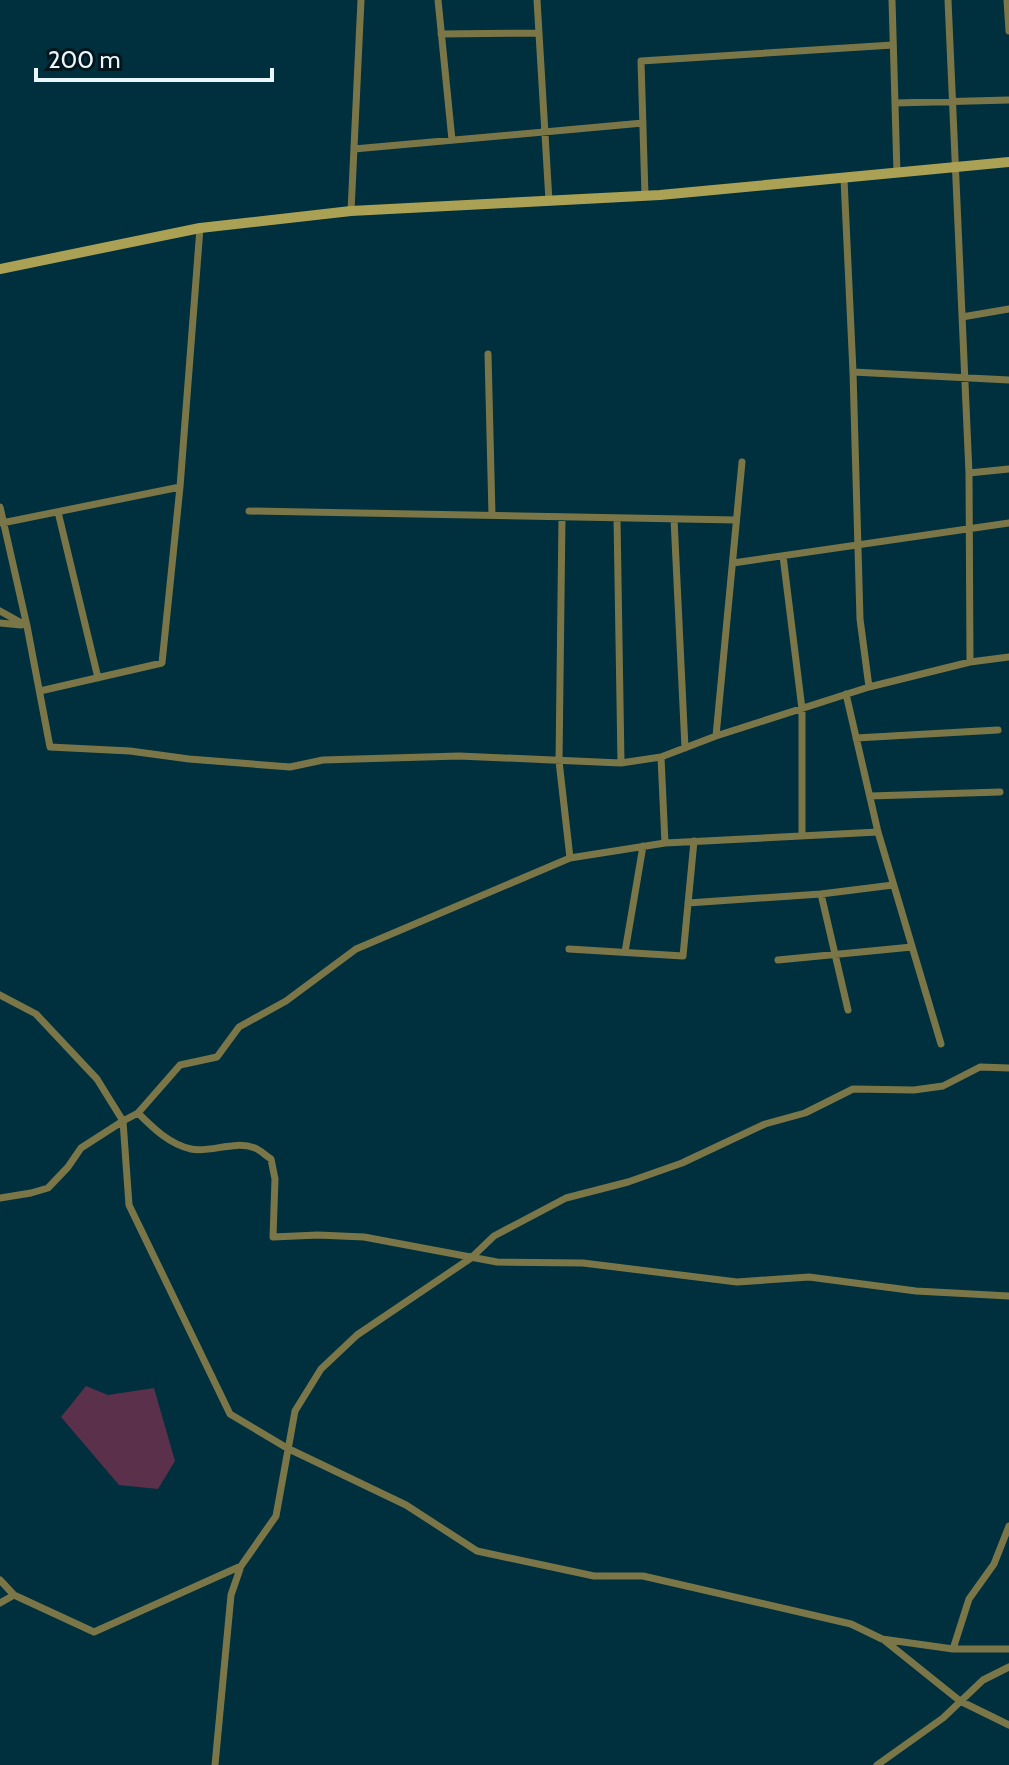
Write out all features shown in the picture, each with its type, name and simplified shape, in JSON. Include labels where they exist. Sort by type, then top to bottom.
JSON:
[{"type":"main road","points":[[0,269],[200,228],[351,211],[645,196],[1009,162]]},
{"type":"street","points":[[351,211],[361,0]]},
{"type":"street","points":[[438,0],[452,140]]},
{"type":"street","points":[[537,0],[549,201]]},
{"type":"street","points":[[892,0],[897,173]]},
{"type":"street","points":[[948,0],[969,473],[970,662]]},
{"type":"street","points":[[1007,0],[1009,31]]},
{"type":"street","points":[[441,34],[539,33]]},
{"type":"street","points":[[645,196],[641,61],[893,45]]},
{"type":"street","points":[[895,103],[1009,100]]},
{"type":"street","points":[[354,149],[643,123]]},
{"type":"street","points":[[844,179],[860,619],[869,687]]},
{"type":"street","points":[[40,691],[162,663],[180,487],[200,228]]},
{"type":"street","points":[[962,317],[1009,309]]},
{"type":"street","points":[[488,354],[492,515]]},
{"type":"street","points":[[853,372],[1009,380]]},
{"type":"street","points":[[716,736],[742,462]]},
{"type":"street","points":[[969,473],[1009,469]]},
{"type":"street","points":[[2,523],[180,487]]},
{"type":"street","points":[[0,507],[50,747],[130,751],[290,767],[323,760],[459,756],[621,763],[661,757],[869,687],[970,662],[1009,657]]},
{"type":"street","points":[[249,511],[736,520]]},
{"type":"street","points":[[58,512],[98,678]]},
{"type":"street","points":[[562,517],[559,761],[570,858]]},
{"type":"street","points":[[617,518],[621,763]]},
{"type":"street","points":[[674,519],[685,748]]},
{"type":"street","points":[[733,563],[1009,523]]},
{"type":"street","points":[[783,556],[802,709],[802,836]]},
{"type":"street","points":[[0,611],[27,626]]},
{"type":"street","points":[[0,623],[27,626]]},
{"type":"street","points":[[846,694],[878,832],[941,1044]]},
{"type":"street","points":[[856,738],[998,730]]},
{"type":"street","points":[[661,757],[665,843]]},
{"type":"street","points":[[870,796],[1000,792]]},
{"type":"street","points":[[0,1198],[48,1188],[81,1148],[138,1113],[180,1065],[217,1057],[239,1027],[286,1001],[356,949],[510,885],[543,867],[570,858],[665,843],[878,832]]},
{"type":"street","points":[[569,949],[683,956],[694,841]]},
{"type":"street","points":[[625,952],[643,846]]},
{"type":"street","points":[[688,903],[821,894],[893,885]]},
{"type":"street","points":[[821,894],[848,1010]]},
{"type":"street","points":[[778,960],[912,947]]},
{"type":"street","points":[[0,995],[36,1014],[97,1079],[123,1121],[129,1205],[230,1414],[287,1448],[406,1505],[477,1551],[594,1576],[643,1576],[851,1624],[882,1639],[960,1701],[1009,1725]]},
{"type":"street","points":[[215,1765],[231,1595],[241,1566],[276,1516],[295,1411],[321,1369],[357,1335],[471,1258],[494,1236],[566,1198],[628,1182],[682,1163],[765,1124],[805,1113],[853,1089],[914,1090],[943,1086],[980,1067],[1009,1068]]},
{"type":"street","points":[[138,1113],[159,1134],[181,1146],[194,1150],[231,1145],[255,1148],[271,1159],[275,1179],[273,1237],[364,1237],[497,1262],[583,1263],[737,1282],[809,1277],[916,1291],[1009,1296]]},
{"type":"street","points":[[953,1649],[969,1599],[994,1564],[1009,1526]]},
{"type":"street","points":[[0,1580],[14,1595],[94,1632],[241,1566]]},
{"type":"street","points":[[0,1603],[14,1595]]},
{"type":"street","points":[[882,1639],[953,1649],[1009,1649]]},
{"type":"street","points":[[877,1765],[943,1718],[983,1680],[1009,1667]]},
{"type":"shaded area","points":[[86,1386],[108,1395],[154,1388],[175,1461],[158,1489],[119,1485],[61,1417]]}]
